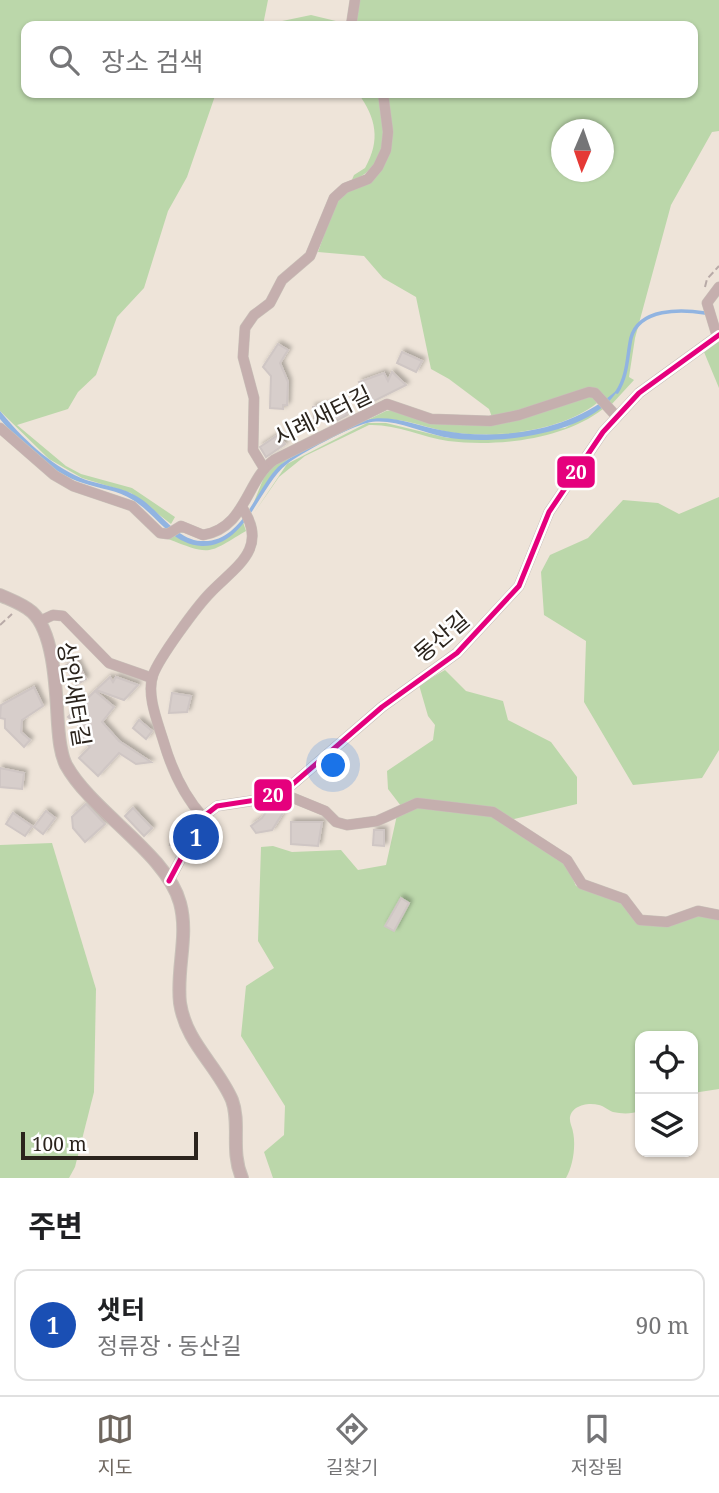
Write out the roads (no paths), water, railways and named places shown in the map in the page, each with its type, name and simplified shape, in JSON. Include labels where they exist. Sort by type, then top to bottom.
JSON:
[{"type":"street","points":[[352,21],[355,0]]},
{"type":"street","points":[[264,468],[253,450],[254,398],[243,357],[245,328],[254,315],[270,303],[282,280],[310,256],[334,198],[345,188],[368,178],[378,167],[386,150],[388,132],[384,98]]},
{"type":"street","points":[[718,335],[707,303],[719,287]]},
{"type":"street","name":"동산길","points":[[203,817],[217,806],[281,793],[392,699],[457,653],[502,607],[526,575],[540,530],[558,496],[617,417],[639,393],[718,335]]},
{"type":"street","name":"시례새터길","points":[[0,428],[54,475],[73,486],[125,502],[139,511],[160,533],[173,530],[209,534],[246,513],[264,468],[297,447],[387,404],[430,419],[490,421],[519,415],[584,392],[592,392],[617,417]]},
{"type":"street","points":[[169,881],[203,817],[189,800],[171,765],[153,700],[152,678],[203,601],[246,559],[251,534],[246,513]]},
{"type":"street","name":"상안새터길","points":[[0,595],[19,603],[40,621],[50,653],[60,743],[66,764],[169,881],[180,903],[183,918],[178,970],[184,1020],[197,1047],[232,1100],[234,1153],[242,1178]]},
{"type":"street","name":"상안새터길","points":[[40,621],[53,615],[63,615],[108,663],[152,678]]},
{"type":"street","points":[[281,793],[325,811],[340,824],[377,821],[417,803],[494,812],[517,830],[561,855],[572,866],[582,884],[624,899],[640,920],[667,922],[698,911],[719,915]]},
{"type":"water","points":[[619,388],[606,404],[587,417],[565,427],[514,438],[488,440],[444,437],[386,422],[359,425],[287,464],[230,537],[217,544],[202,546],[173,535],[127,497],[59,472],[27,448],[0,419],[0,411],[17,431],[47,458],[69,472],[134,495],[184,536],[201,541],[215,540],[237,525],[278,467],[321,440],[367,420],[385,418],[440,430],[487,435],[535,430],[580,414],[601,403]]},
{"type":"waterway","points":[[617,392],[625,372],[635,328],[643,321],[662,313],[705,313]]},
{"type":"place","name":"샛터","points":[[196,837]]}]
